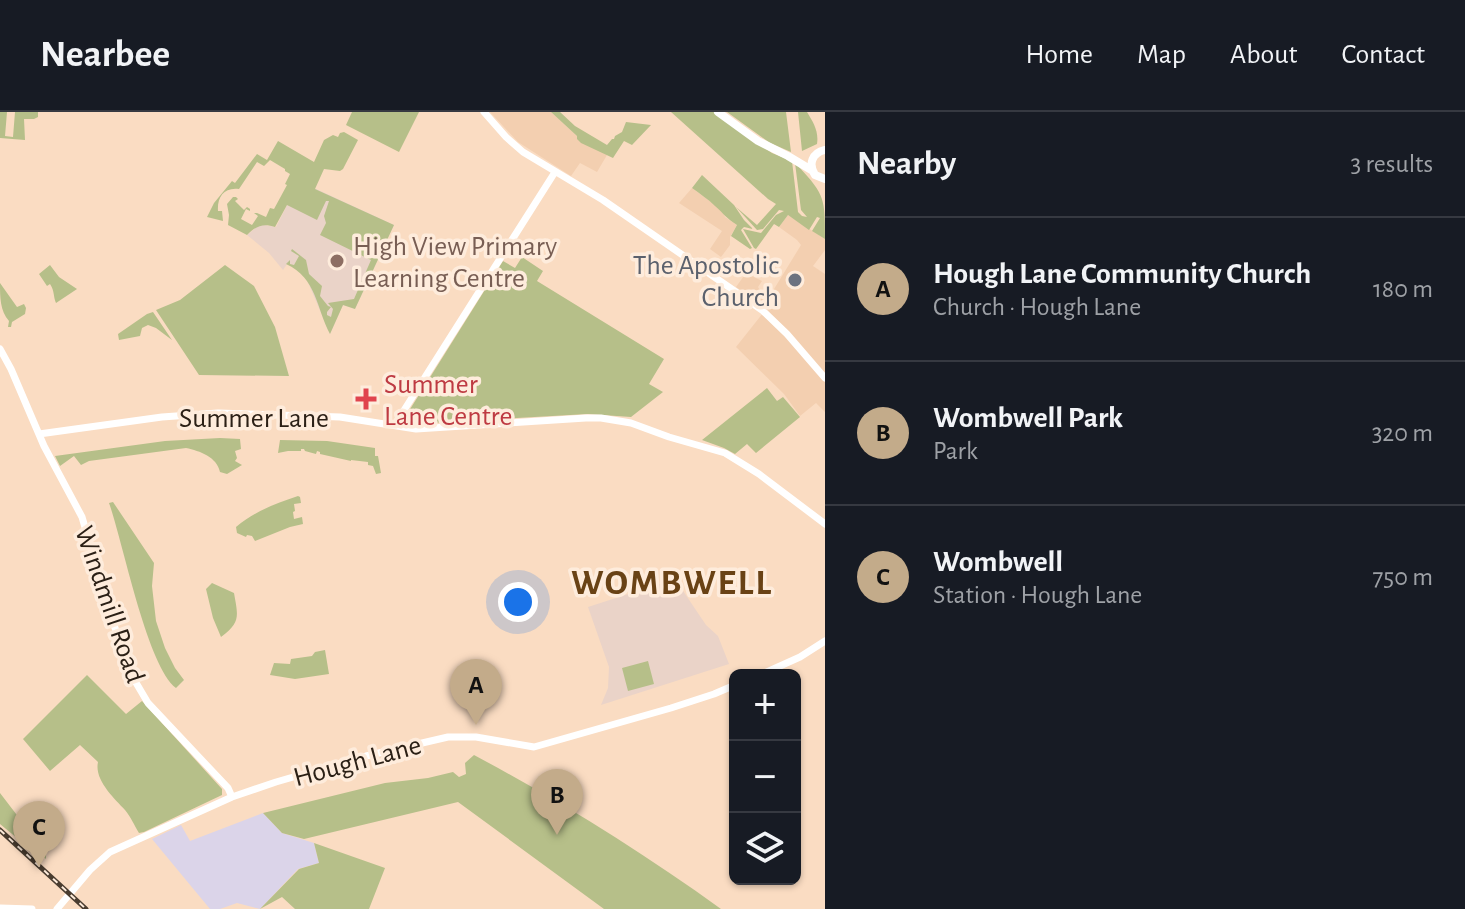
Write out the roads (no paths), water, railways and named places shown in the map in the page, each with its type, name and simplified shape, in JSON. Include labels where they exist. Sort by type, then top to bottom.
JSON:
[{"type":"main road","points":[[718,112],[758,141],[825,179]]},
{"type":"main road","points":[[788,156],[820,152]]},
{"type":"main road","points":[[813,171],[811,162],[820,152]]},
{"type":"street","points":[[484,112],[523,152],[603,200],[762,310],[825,378]]},
{"type":"street","points":[[396,425],[555,172]]},
{"type":"street","name":"Windmill Road","points":[[0,349],[82,517],[112,620],[141,693],[228,788],[232,797]]},
{"type":"street","name":"Summer Lane","points":[[39,434],[162,417],[218,413],[319,416],[416,429],[586,418],[613,420],[725,453],[759,474],[825,524]]},
{"type":"street","points":[[774,669],[825,641]]},
{"type":"street","name":"Hough Lane","points":[[60,906],[90,870],[110,852],[232,797],[300,774],[448,737],[476,737],[534,747],[671,708],[729,688]]},
{"type":"street","points":[[0,908],[32,909]]},
{"type":"railway","points":[[0,830],[86,909]]},
{"type":"place","name":"High View Primary Learning Centre","points":[[337,261]]},
{"type":"place","name":"The Apostolic Church","points":[[795,280]]},
{"type":"place","name":"Summer Lane Centre","points":[[366,399]]},
{"type":"place","name":"Hough Lane Community Church","points":[[476,725]]},
{"type":"place","name":"Wombwell Park","points":[[557,835]]},
{"type":"place","name":"Wombwell","points":[[39,867]]},
{"type":"district","name":"WOMBWELL","points":[[672,581]]}]
